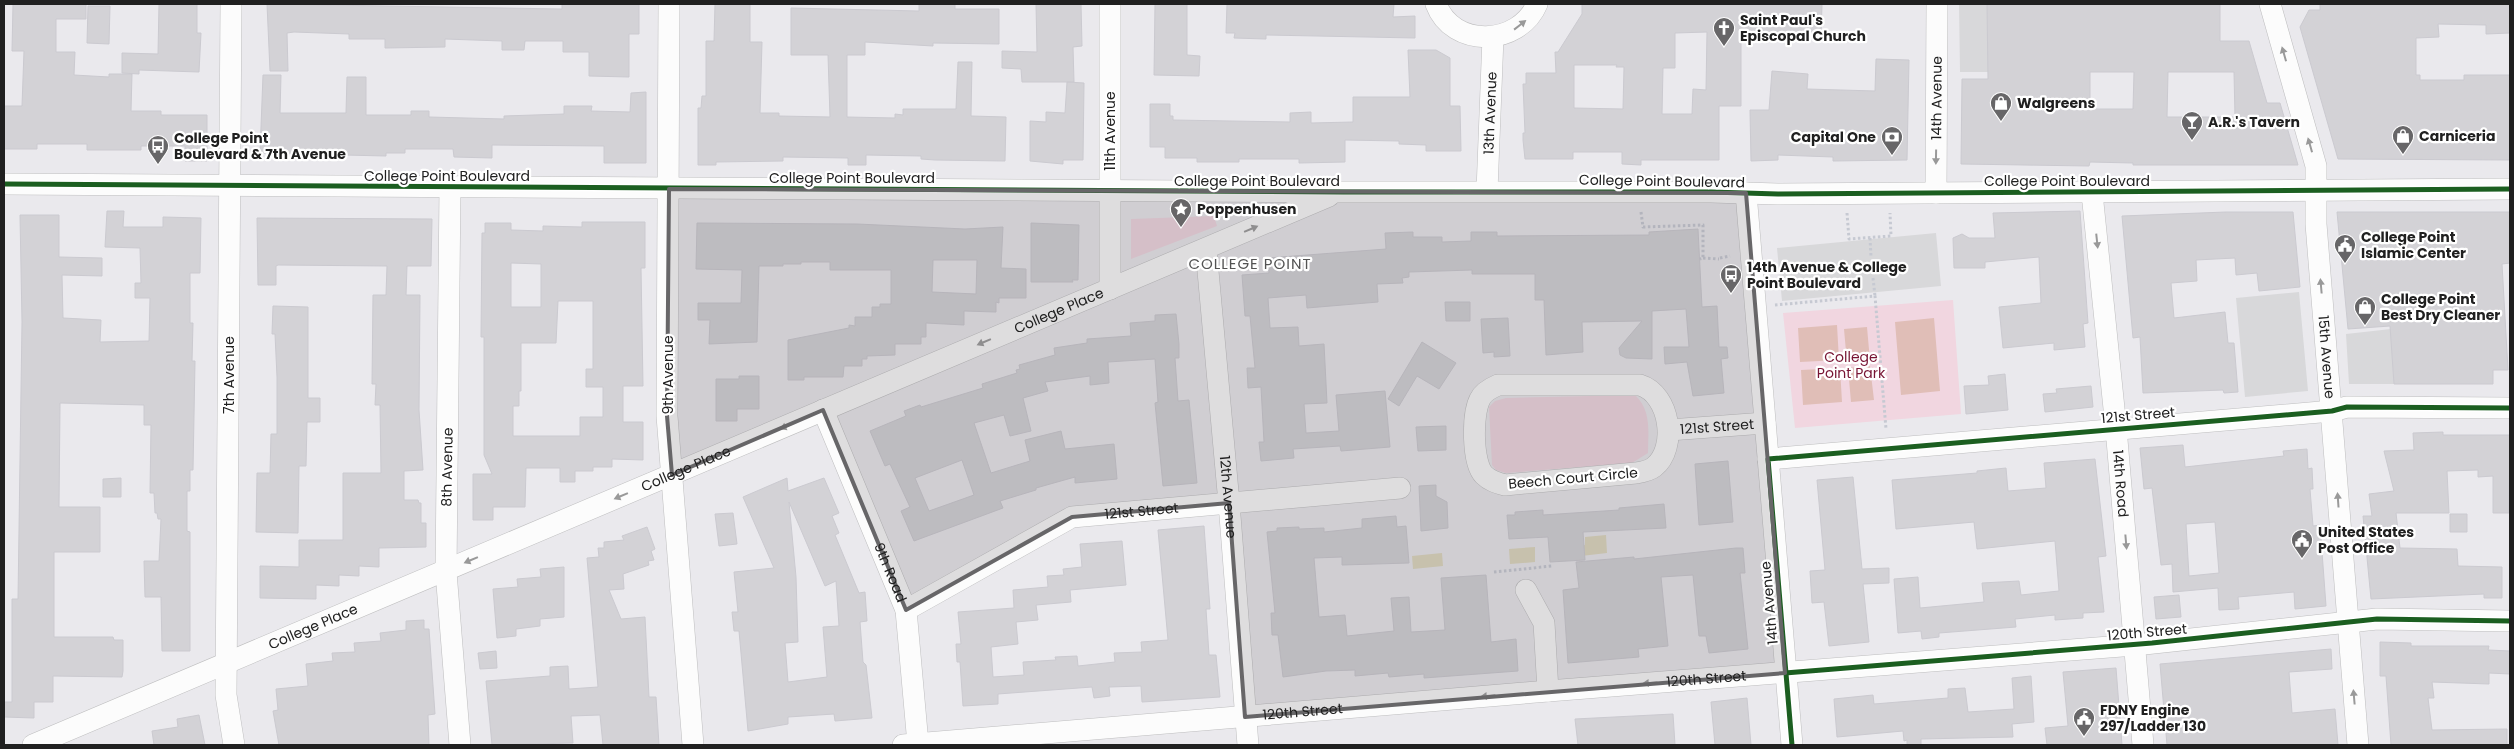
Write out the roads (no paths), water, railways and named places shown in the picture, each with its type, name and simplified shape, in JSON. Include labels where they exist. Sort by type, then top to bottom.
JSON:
[{"type":"street","name":"7th Avenue","points":[[231,4],[226,695],[234,745]]},
{"type":"street","name":"9th Avenue","points":[[670,4],[667,416],[693,745]]},
{"type":"street","name":"11th Avenue","points":[[1110,4],[1110,289]]},
{"type":"street","points":[[1436,4],[1442,16],[1457,29],[1478,37],[1493,37],[1512,31],[1525,22],[1537,4]]},
{"type":"street","name":"14th Avenue","points":[[1936,193],[1937,4]]},
{"type":"street","name":"15th Avenue","points":[[2270,4],[2316,166],[2316,224],[2358,745]]},
{"type":"street","name":"13th Avenue","points":[[1487,191],[1493,37]]},
{"type":"street","name":"College Point Boulevard","points":[[4,184],[668,189],[1746,193],[2092,193],[2510,189]]},
{"type":"street","name":"8th Avenue","points":[[450,187],[446,572],[460,745]]},
{"type":"street","name":"College Place","points":[[32,745],[446,572],[1338,192]]},
{"type":"street","name":"14th Avenue","points":[[1746,193],[1792,745]]},
{"type":"street","name":"14th Road","points":[[2092,193],[2116,428],[2143,745]]},
{"type":"street","name":"12th Avenue","points":[[1206,249],[1248,745]]},
{"type":"street","name":"Beech Court Circle","points":[[1498,385],[1640,385],[1649,387],[1660,400],[1669,430],[1661,458],[1653,468],[1644,472],[1505,485],[1491,481],[1479,468],[1475,414],[1480,398],[1489,389],[1498,385]]},
{"type":"street","name":"121st Street","points":[[1768,459],[2332,411],[2346,407],[2510,408]]},
{"type":"street","name":"9th Road","points":[[823,410],[906,610],[910,745]]},
{"type":"street","name":"121st Street","points":[[1669,430],[1765,423]]},
{"type":"street","name":"121st Street","points":[[906,610],[1072,516],[1400,488]]},
{"type":"street","points":[[1526,590],[1544,623],[1548,691]]},
{"type":"street","name":"120th Street","points":[[910,745],[1548,691],[2135,645],[2348,624],[2377,619],[2510,621]]},
{"type":"place","name":"Saint Paul's Episcopal Church","points":[[1724,47]]},
{"type":"place","name":"Walgreens","points":[[2001,122]]},
{"type":"place","name":"A.R.'s Tavern","points":[[2192,141]]},
{"type":"place","name":"Carniceria","points":[[2403,155]]},
{"type":"place","name":"Capital One","points":[[1892,156]]},
{"type":"place","name":"College Point Boulevard & 7th Avenue","points":[[158,165]]},
{"type":"place","name":"Poppenhusen","points":[[1181,228]]},
{"type":"place","name":"College Point Islamic Center","points":[[2345,264]]},
{"type":"place","name":"14th Avenue & College Point Boulevard","points":[[1731,294]]},
{"type":"place","name":"College Point Best Dry Cleaner","points":[[2365,326]]},
{"type":"place","name":"United States Post Office","points":[[2302,559]]},
{"type":"place","name":"FDNY Engine 297/Ladder 130","points":[[2084,737]]},
{"type":"district","name":"COLLEGE POINT","points":[[1250,263]]},
{"type":"park label","name":"College Point Park","points":[[1851,366]]}]
